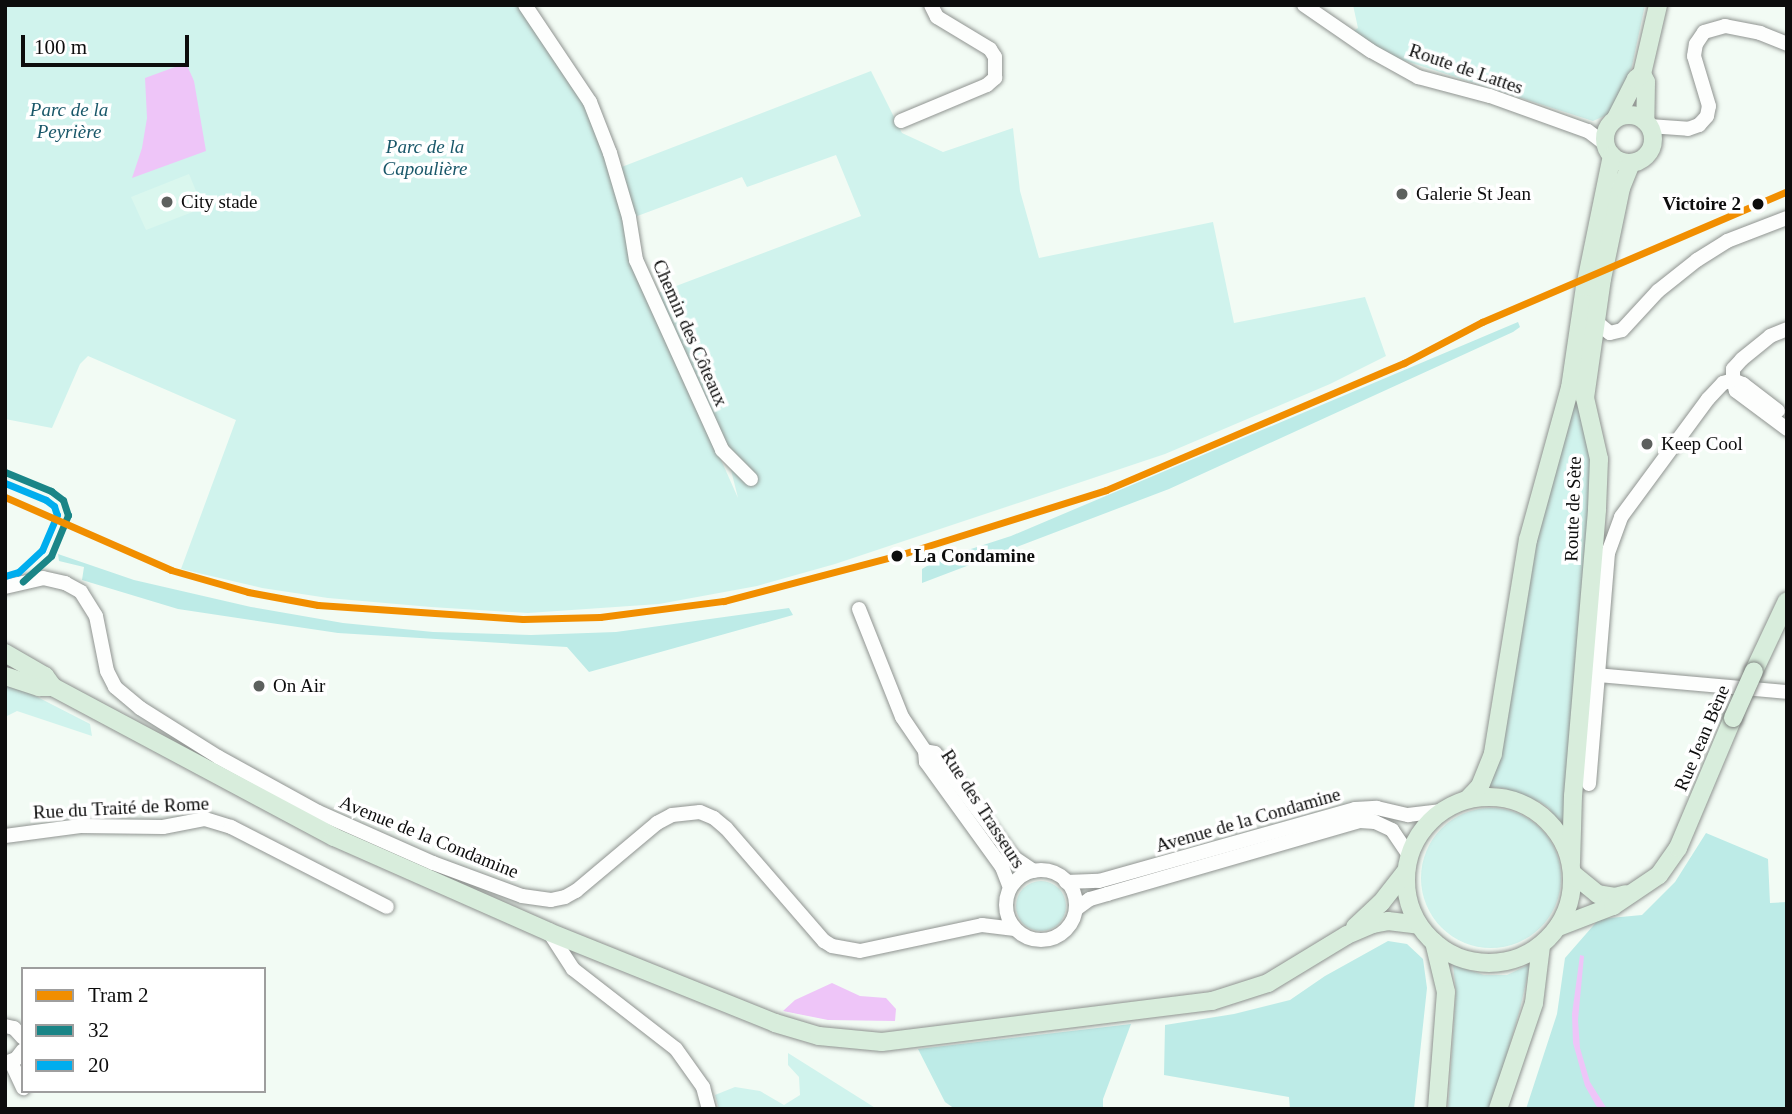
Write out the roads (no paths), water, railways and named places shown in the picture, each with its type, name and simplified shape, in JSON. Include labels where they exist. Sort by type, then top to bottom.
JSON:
[{"type":"main road","name":"Route de Sète","points":[[1468,799],[1480,786],[1493,753],[1528,540],[1568,398],[1610,137],[1636,79],[1642,74],[1658,5]]},
{"type":"main road","name":"Route de Sète","points":[[1642,74],[1646,82],[1649,128]]},
{"type":"main road","points":[[1631,115],[1649,128],[1645,156],[1631,163],[1610,137],[1631,115]]},
{"type":"main road","name":"Route de Sète","points":[[1572,868],[1573,796],[1599,459],[1585,398],[1595,321],[1621,188],[1631,163]]},
{"type":"main road","name":"Rue Jean Bène","points":[[1558,927],[1614,906],[1646,886],[1659,875],[1678,848],[1733,718],[1787,601]]},
{"type":"main road","points":[[5,653],[45,676],[53,687],[316,828],[550,932],[775,1023],[819,1036],[882,1042],[1212,1001],[1268,983],[1347,935],[1388,920],[1419,925]]},
{"type":"main road","points":[[5,676],[39,687],[53,687]]},
{"type":"main road","points":[[1347,935],[1381,903],[1407,863],[1421,830],[1442,811],[1468,799],[1491,796],[1513,800],[1534,809],[1551,823],[1564,842],[1572,868],[1567,911],[1558,927],[1541,946],[1521,957],[1498,962],[1475,962],[1453,955],[1434,943],[1419,925],[1406,890],[1407,863]]},
{"type":"main road","name":"Rue Jean Bène","points":[[1572,868],[1598,894],[1615,897],[1646,886]]},
{"type":"main road","points":[[1434,943],[1446,992],[1437,1109]]},
{"type":"main road","points":[[1498,1109],[1534,1003],[1541,946]]},
{"type":"street","name":"Chemin des Côteaux","points":[[525,5],[590,102],[629,217],[636,260],[722,450],[751,479]]},
{"type":"street","name":"Route de Lattes","points":[[1304,5],[1371,51],[1418,77],[1490,96],[1610,137]]},
{"type":"street","points":[[901,121],[987,85],[995,78],[995,57],[990,49],[934,11]]},
{"type":"street","points":[[1649,128],[1670,129],[1699,125],[1707,116],[1709,106],[1695,56],[1696,44],[1704,32],[1725,26],[1760,33],[1787,44]]},
{"type":"street","points":[[1595,321],[1605,331],[1616,333],[1658,291],[1705,254],[1733,239],[1787,218]]},
{"type":"street","points":[[1787,329],[1770,336],[1733,369],[1736,391],[1787,429]]},
{"type":"street","points":[[1589,784],[1608,553],[1620,517],[1708,399],[1723,383],[1733,380],[1743,384],[1787,417]]},
{"type":"street","name":"Avenue de la Condamine","points":[[5,587],[43,578],[65,583],[81,592],[96,615],[107,671],[116,687],[140,708],[218,757],[318,812],[433,863],[522,896],[551,900],[565,897],[576,891],[657,823],[672,815],[701,812],[726,828],[824,941],[832,946],[860,951],[982,925],[1015,929]]},
{"type":"street","name":"Rue des Trasseurs","points":[[859,610],[902,717],[925,751],[926,762],[1002,867],[1010,888]]},
{"type":"street","points":[[1597,675],[1787,692]]},
{"type":"street","name":"Rue des Trasseurs","points":[[925,751],[935,753],[1013,857],[1034,871]]},
{"type":"street","name":"Avenue de la Condamine","points":[[1066,882],[1100,881],[1355,809],[1377,808],[1408,815],[1442,811]]},
{"type":"street","name":"Rue du Traité de Rome","points":[[5,836],[80,826],[163,827],[205,819],[232,827],[387,907]]},
{"type":"street","name":"Avenue de la Condamine","points":[[1076,909],[1090,899],[1360,821],[1376,822],[1392,830],[1407,863]]},
{"type":"street","points":[[1034,871],[1051,872],[1066,882],[1074,894],[1076,909],[1070,925],[1055,937],[1036,939],[1015,929],[1006,908],[1010,888],[1020,877],[1034,871]]},
{"type":"street","name":"Avenue de la Condamine","points":[[982,925],[1006,908]]},
{"type":"street","points":[[550,932],[573,969],[676,1049],[703,1087],[709,1109]]},
{"type":"street","points":[[6,1023],[21,1034]]},
{"type":"street","points":[[8,1062],[21,1085]]},
{"type":"tram line","name":"2","points":[[5,497],[171,570],[248,592],[318,605],[523,619],[600,617],[724,601],[896,556],[1106,490],[1404,363],[1482,322],[1787,191]]},
{"type":"place","name":"Galerie St Jean","points":[[1402,194]]},
{"type":"place","name":"City stade","points":[[167,202]]},
{"type":"place","name":"Victoire 2","points":[[1758,204]]},
{"type":"place","name":"Keep Cool","points":[[1647,444]]},
{"type":"place","name":"La Condamine","points":[[897,556]]},
{"type":"place","name":"On Air","points":[[259,686]]},
{"type":"park label","name":"Parc de la Peyrière","points":[[69,121]]},
{"type":"park label","name":"Parc de la Capoulière","points":[[425,158]]}]
